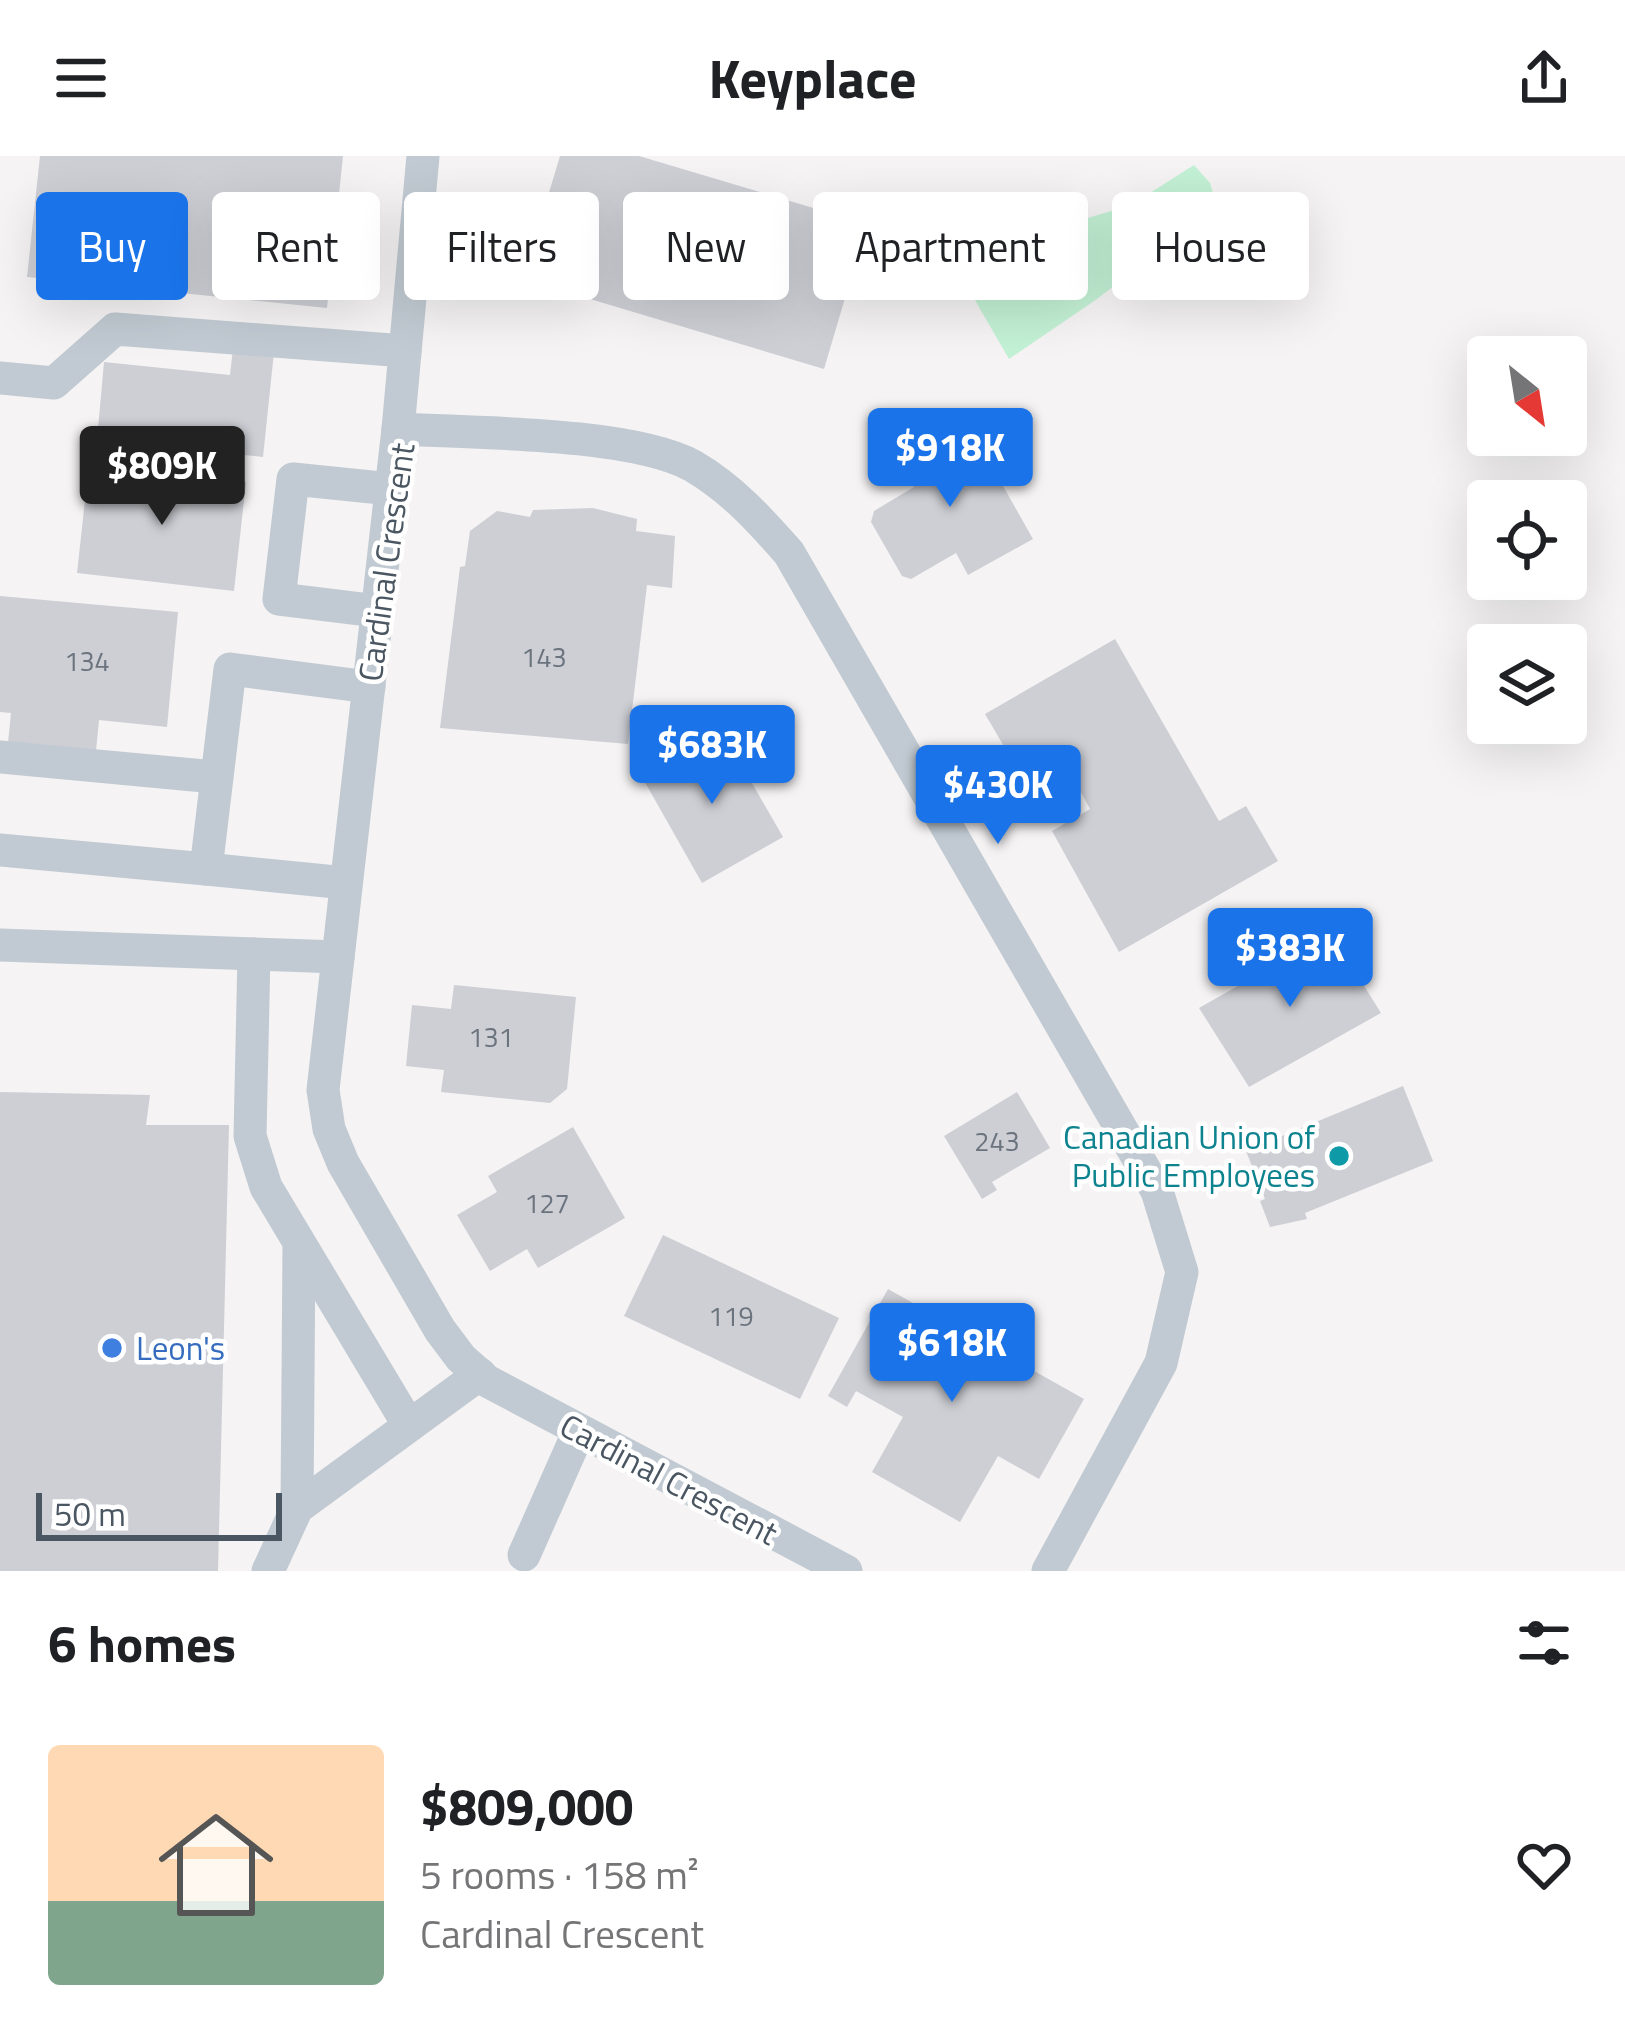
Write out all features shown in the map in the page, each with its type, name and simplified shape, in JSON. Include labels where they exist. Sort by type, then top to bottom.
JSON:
[{"type":"street","points":[[398,429],[423,156]]},
{"type":"street","points":[[0,378],[54,383],[115,329],[405,351]]},
{"type":"street","name":"Cardinal Crescent","points":[[845,1571],[579,1431],[480,1374],[461,1358],[343,1163],[329,1129],[323,1090],[398,429],[603,444],[688,464],[741,498],[789,553],[1156,1191],[1181,1272],[1161,1363],[1057,1567]]},
{"type":"street","points":[[377,611],[279,599],[292,479],[391,490]]},
{"type":"street","points":[[206,869],[230,669],[369,687]]},
{"type":"street","points":[[0,757],[215,777]]},
{"type":"street","points":[[0,850],[346,883]]},
{"type":"street","points":[[0,945],[338,957]]},
{"type":"street","points":[[254,954],[250,1136],[266,1187],[408,1424]]},
{"type":"street","points":[[268,1571],[296,1508],[299,1243]]},
{"type":"street","points":[[296,1508],[480,1374]]},
{"type":"street","points":[[524,1555],[579,1431]]},
{"type":"green space","points":[[1194,165],[1213,192],[1151,192]]},
{"type":"green space","points":[[1112,211],[1112,288],[1009,359],[975,300],[1088,300],[1088,218]]},
{"type":"building","points":[[40,156],[343,156],[339,192],[212,192],[212,296],[188,294],[188,192],[36,192]]},
{"type":"building","points":[[560,156],[639,156],[760,192],[623,192],[623,300],[789,300],[789,201],[813,208],[813,300],[844,300],[824,369],[593,300],[599,300],[599,192],[549,192]]},
{"type":"building","points":[[36,193],[36,278],[27,277]]},
{"type":"building","points":[[250,300],[328,300],[327,308]]},
{"type":"building","points":[[233,348],[274,352],[263,457],[97,440],[104,362],[230,375]]},
{"type":"building","points":[[968,424],[1033,539],[968,575],[956,553],[911,579],[902,576],[871,522],[874,511],[914,487],[900,462]]},
{"type":"building","points":[[89,464],[246,482],[234,591],[77,573]]},
{"type":"building","points":[[593,508],[637,519],[636,531],[675,536],[672,588],[647,585],[628,744],[440,728],[460,567],[465,566],[470,531],[497,511],[530,517],[533,510]]},
{"type":"building","points":[[0,596],[178,612],[167,727],[99,720],[95,761],[7,753],[11,713],[0,712]]},
{"type":"building","points":[[1115,639],[1219,821],[1246,806],[1278,861],[1119,952],[1052,831],[1090,809],[1061,756],[1022,777],[985,714]]},
{"type":"building","points":[[722,731],[783,837],[702,883],[642,777]]},
{"type":"building","points":[[1331,933],[1381,1013],[1249,1087],[1199,1008]]},
{"type":"building","points":[[454,985],[576,997],[567,1089],[550,1103],[441,1092],[444,1070],[406,1066],[412,1005],[451,1009]]},
{"type":"building","name":"Canadian Union of Public Employees","points":[[1403,1086],[1433,1161],[1305,1213],[1307,1219],[1270,1227],[1260,1201],[1265,1199],[1246,1151]]},
{"type":"building","name":"Leon's","points":[[0,1092],[150,1095],[146,1125],[229,1125],[218,1571],[0,1571]]},
{"type":"building","points":[[1017,1092],[1050,1148],[992,1182],[997,1190],[982,1199],[944,1136]]},
{"type":"building","points":[[573,1127],[625,1218],[538,1268],[527,1249],[490,1271],[457,1215],[497,1192],[488,1176]]},
{"type":"building","points":[[663,1235],[839,1318],[800,1399],[624,1316]]},
{"type":"building","points":[[888,1289],[1084,1399],[1039,1479],[998,1456],[960,1522],[872,1472],[903,1417],[856,1391],[847,1407],[828,1396]]},
{"type":"place","name":"Canadian Union of Public Employees","points":[[1339,1156]]},
{"type":"place","name":"Leon's","points":[[112,1348]]}]
